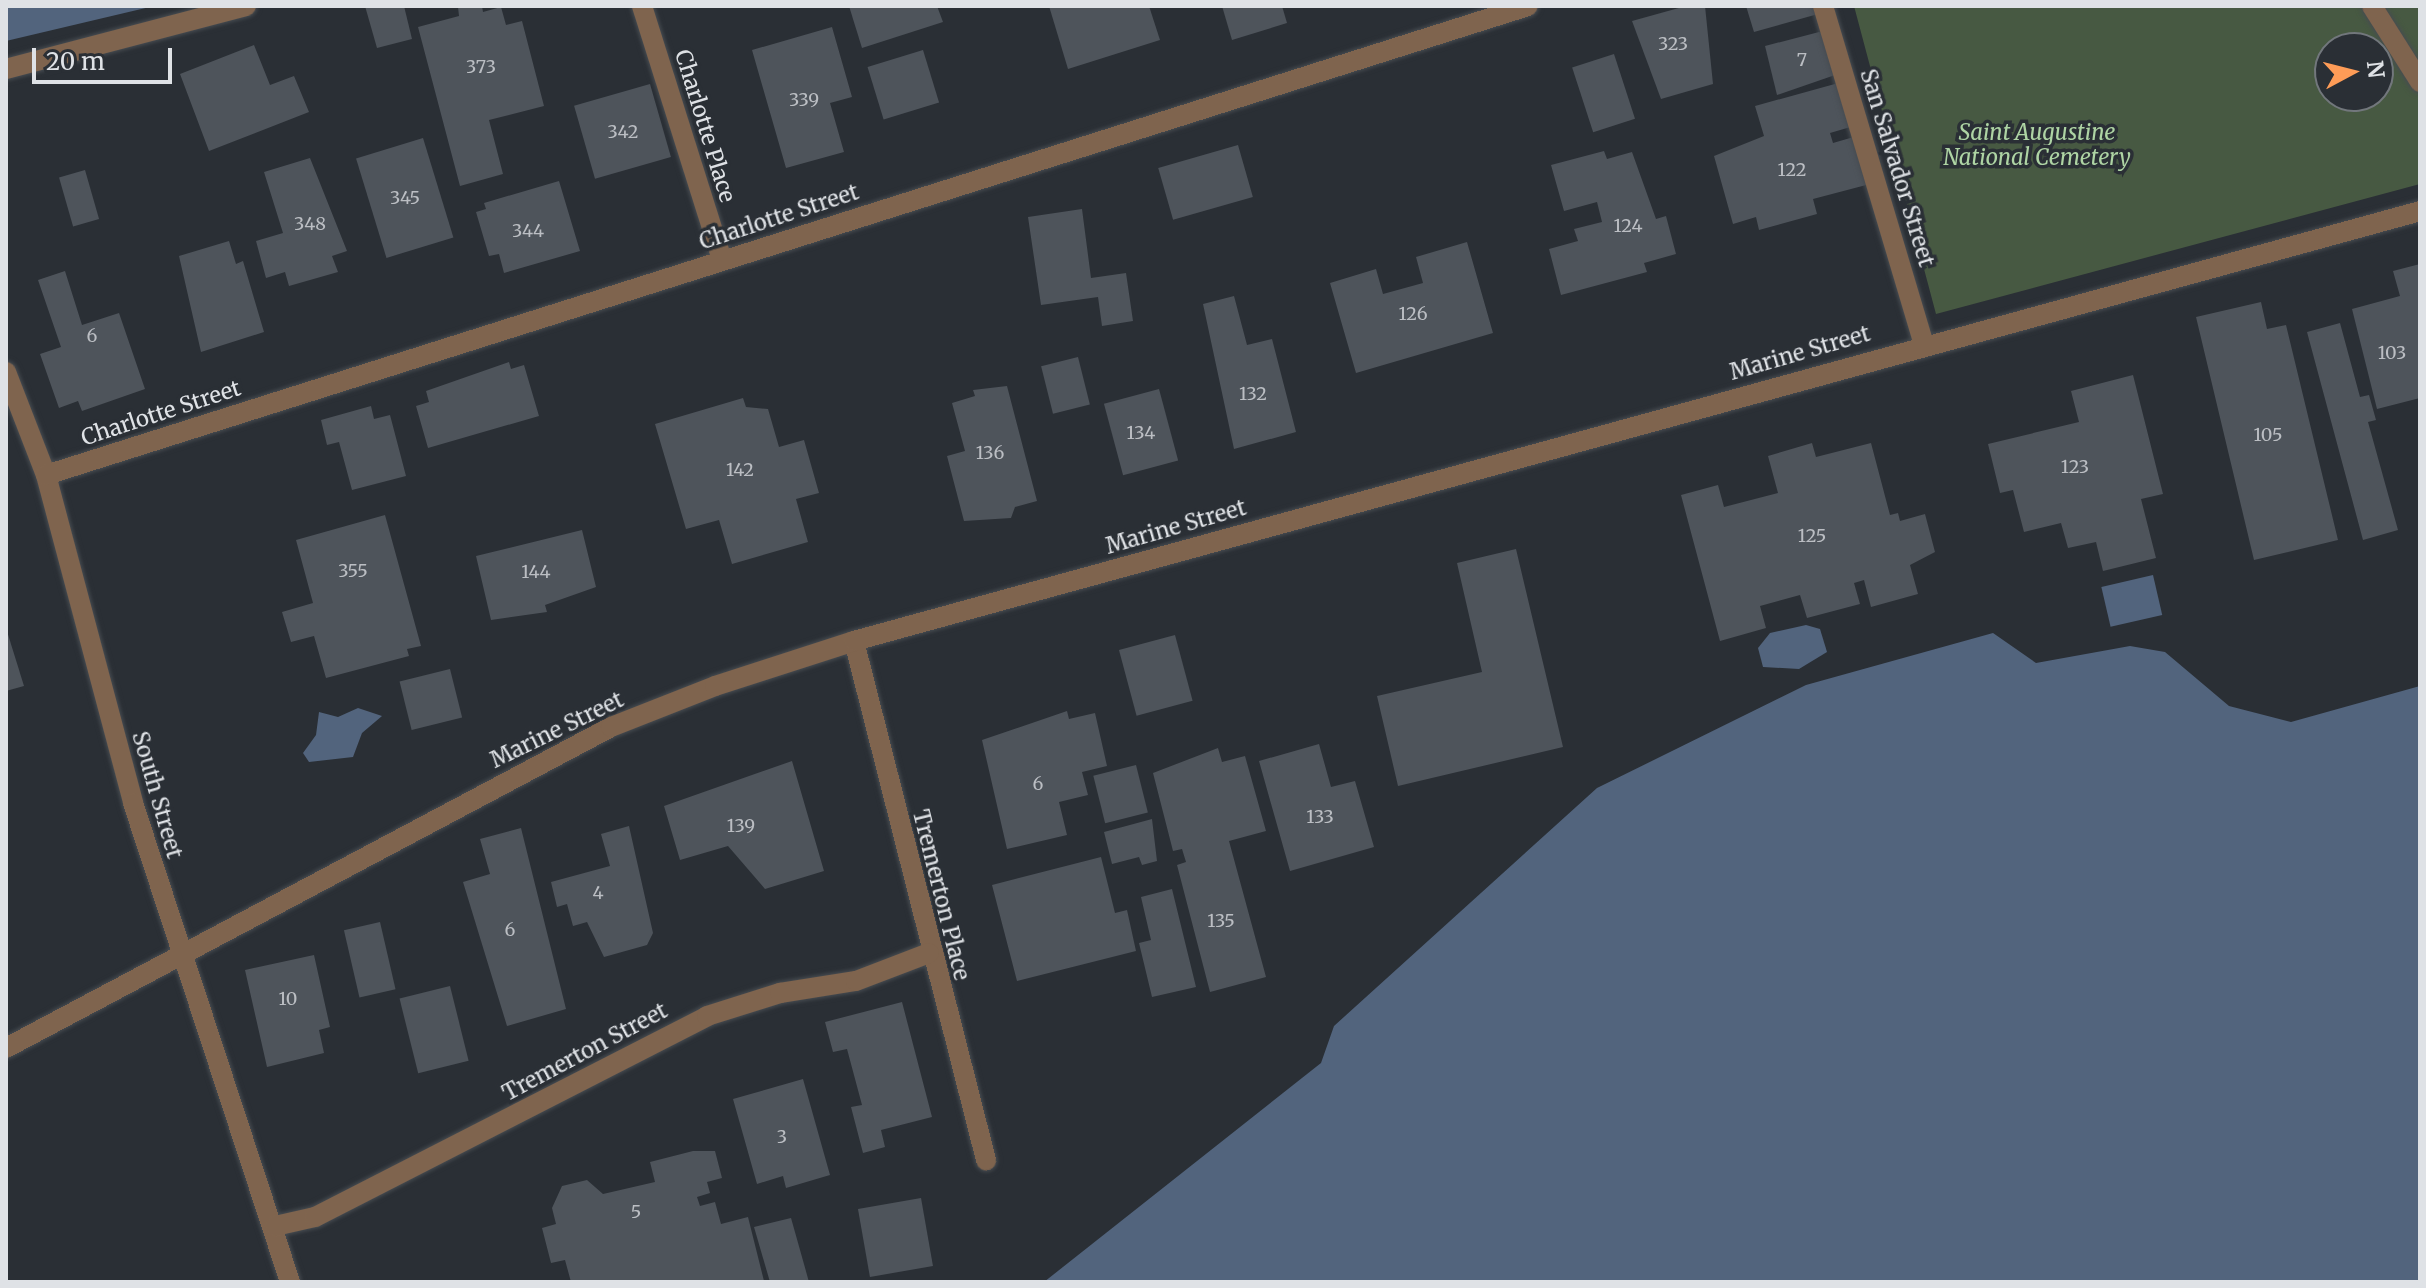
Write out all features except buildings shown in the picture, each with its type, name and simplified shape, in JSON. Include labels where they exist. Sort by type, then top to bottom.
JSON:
[{"type":"street","points":[[6,69],[246,6]]},
{"type":"street","name":"Charlotte Place","points":[[642,6],[722,260]]},
{"type":"street","name":"Charlotte Street","points":[[46,475],[1528,6]]},
{"type":"street","name":"San Salvador Street","points":[[1823,6],[1924,344]]},
{"type":"street","points":[[2372,6],[2420,82]]},
{"type":"street","name":"Marine Street","points":[[6,1048],[179,950],[611,727],[854,641],[1924,344],[2420,211]]},
{"type":"street","name":"South Street","points":[[6,372],[46,475],[179,950],[261,1211],[275,1226],[290,1282]]},
{"type":"street","name":"Tremerton Place","points":[[854,641],[929,953],[986,1160]]},
{"type":"street","name":"Tremerton Street","points":[[275,1226],[315,1217],[707,1016],[780,993],[856,981],[929,953]]},
{"type":"green space","name":"Saint Augustine National Cemetery","points":[[1854,6],[2420,6],[2420,184],[1936,314]]},
{"type":"water","points":[[6,6],[154,6],[6,41]]},
{"type":"water","points":[[2153,575],[2162,615],[2111,627],[2101,587]]},
{"type":"water","points":[[1806,625],[1820,629],[1827,652],[1799,669],[1763,667],[1758,648],[1770,633]]},
{"type":"water","points":[[1993,633],[2036,663],[2130,646],[2165,652],[2229,706],[2291,722],[2420,686],[2420,1282],[1044,1282],[1321,1063],[1334,1026],[1597,788],[1806,685]]},
{"type":"water","points":[[358,708],[382,716],[362,733],[353,757],[309,762],[303,753],[316,735],[319,712],[338,717]]}]
